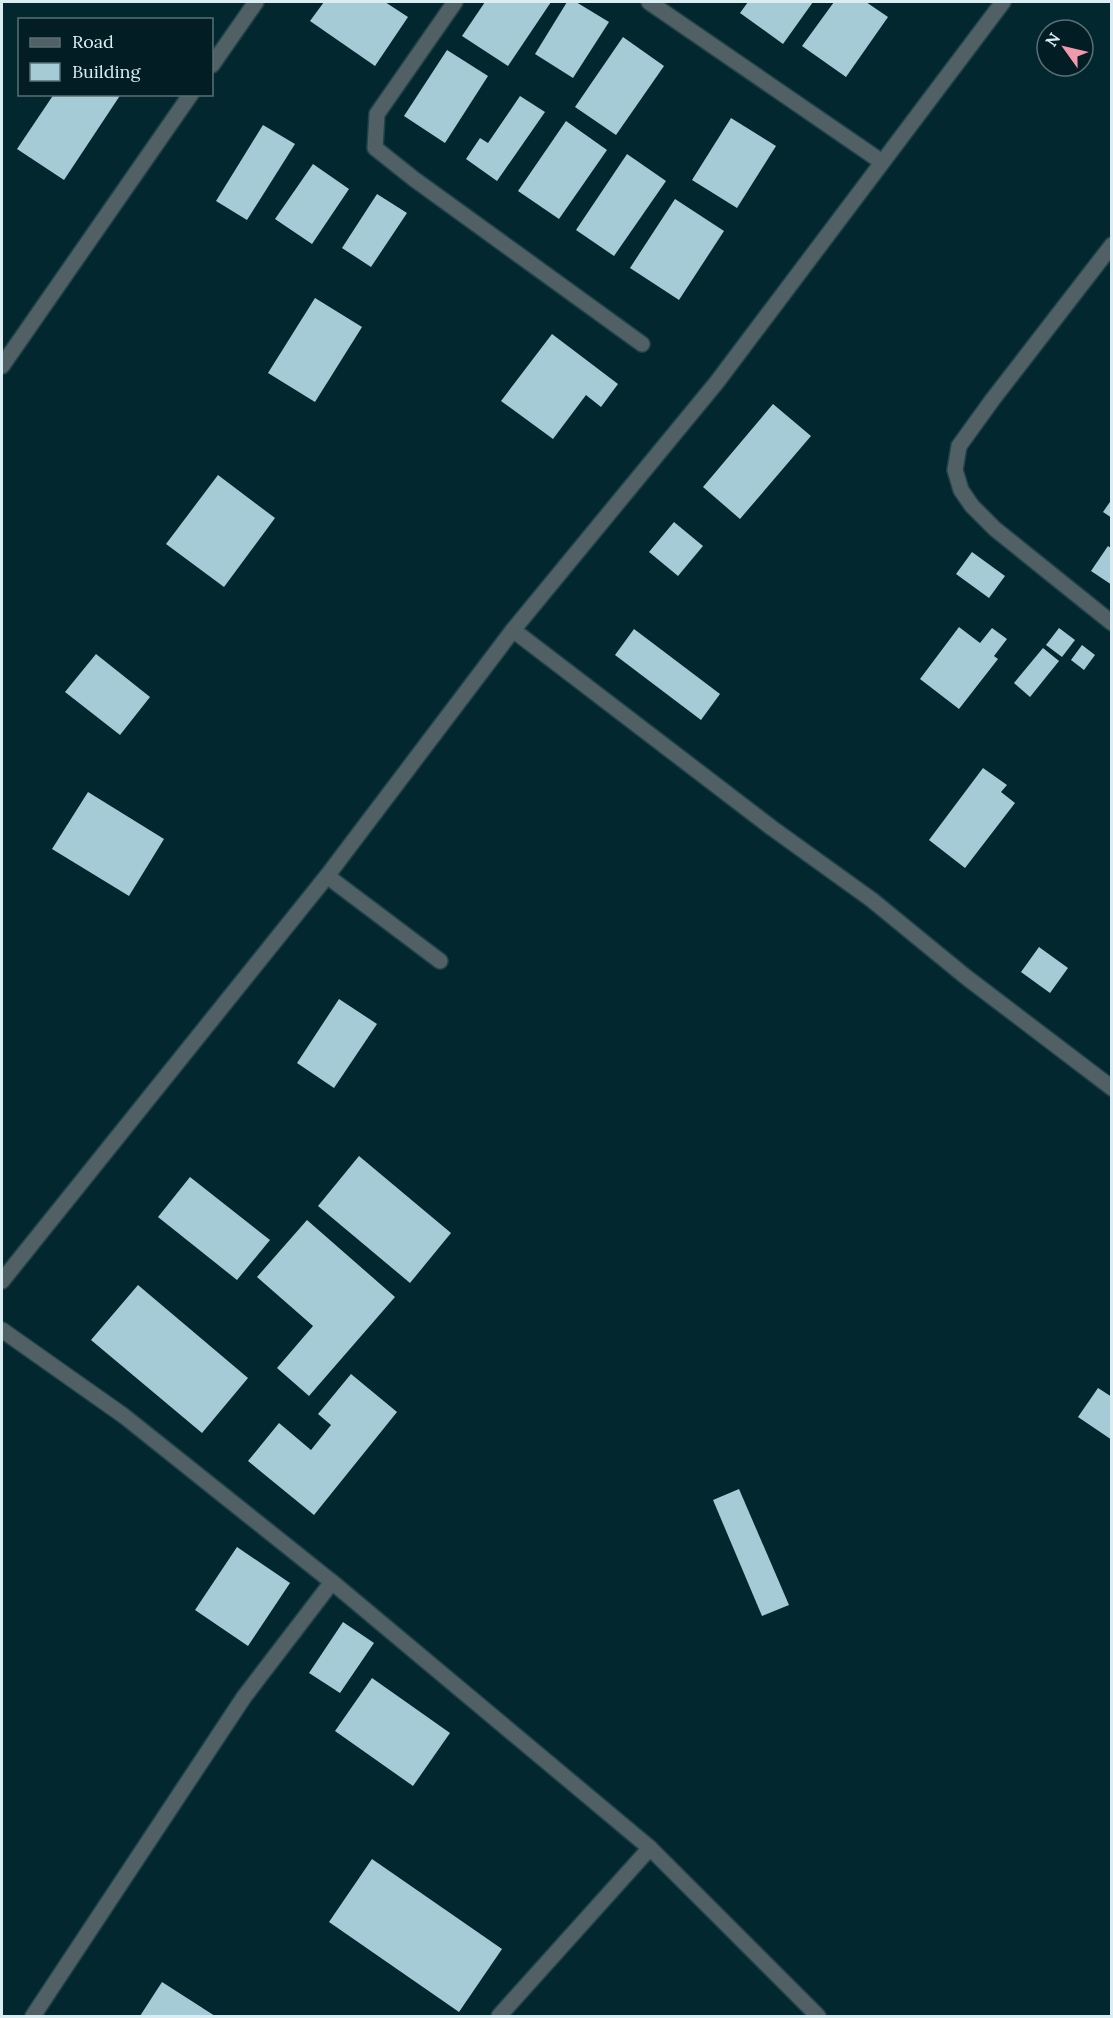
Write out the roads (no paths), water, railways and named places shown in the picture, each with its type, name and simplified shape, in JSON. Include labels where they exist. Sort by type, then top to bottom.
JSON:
[{"type":"street","points":[[213,64],[256,2]]},
{"type":"street","points":[[455,2],[377,114],[375,148],[642,345]]},
{"type":"street","points":[[648,2],[882,162]]},
{"type":"street","points":[[2,1281],[327,876],[513,630],[717,382],[1003,2]]},
{"type":"street","points":[[2,366],[190,96]]},
{"type":"street","points":[[1112,245],[993,399],[960,446],[955,470],[962,490],[972,506],[995,529],[1112,624]]},
{"type":"street","points":[[513,630],[772,828],[872,900],[966,977],[1112,1088]]},
{"type":"street","points":[[327,876],[440,961]]},
{"type":"street","points":[[2,1330],[124,1416],[332,1582],[650,1848],[818,2016]]},
{"type":"street","points":[[33,2016],[244,1697],[332,1582]]},
{"type":"street","points":[[499,2016],[650,1848]]}]
